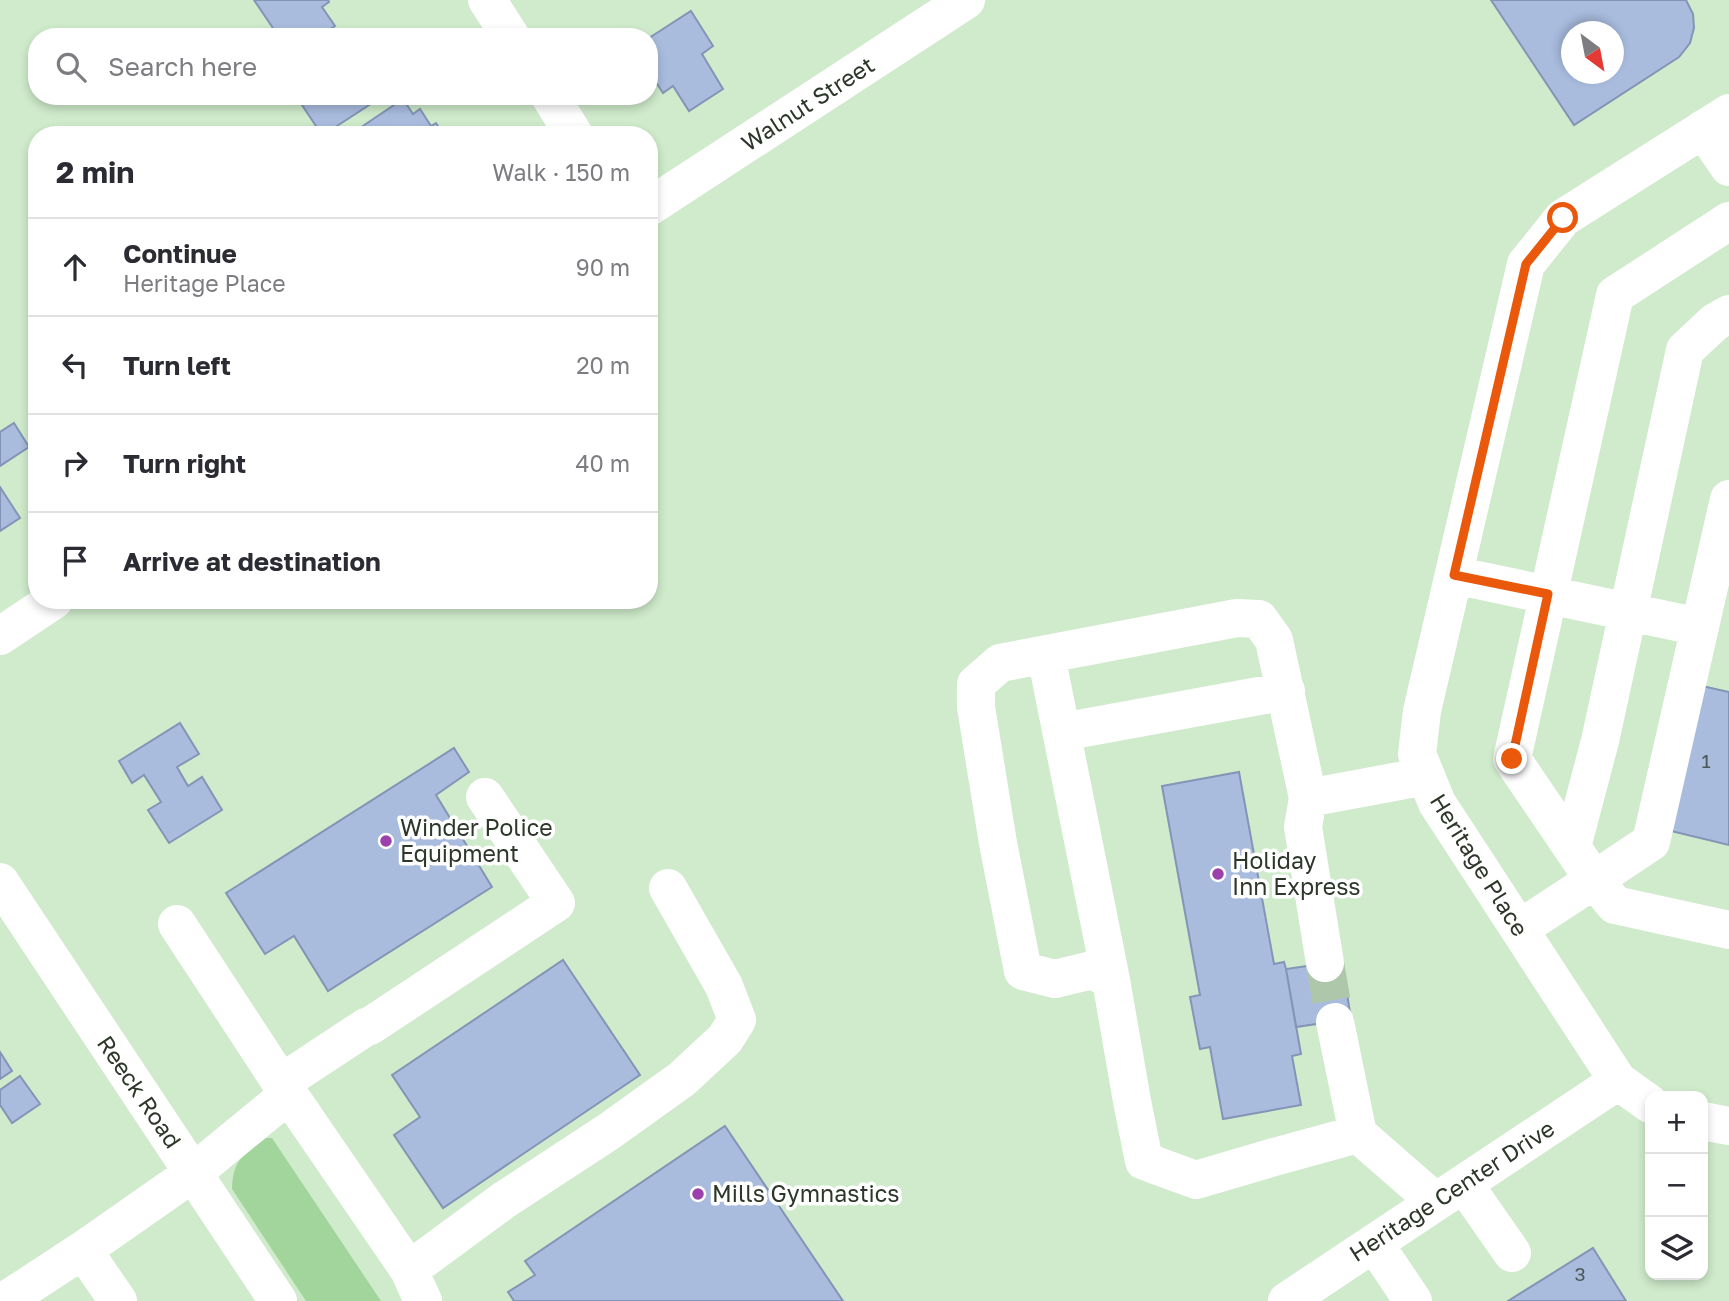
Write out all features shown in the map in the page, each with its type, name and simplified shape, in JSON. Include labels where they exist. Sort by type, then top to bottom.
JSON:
[{"type":"street","points":[[487,0],[505,28]]},
{"type":"street","name":"Walnut Street","points":[[658,201],[967,0]]},
{"type":"street","points":[[556,105],[569,126]]},
{"type":"street","points":[[1716,121],[1729,167]]},
{"type":"street","name":"Heritage Place","points":[[1645,1101],[1618,1082],[1437,803],[1417,754],[1422,711],[1526,264],[1563,218],[1716,121]]},
{"type":"street","points":[[1729,221],[1615,295],[1512,759],[1594,880],[1615,905],[1729,930]]},
{"type":"street","points":[[1572,847],[1600,741],[1685,350],[1715,322],[1729,314]]},
{"type":"street","points":[[1519,929],[1651,842],[1729,499]]},
{"type":"street","points":[[1454,575],[1700,627]]},
{"type":"street","points":[[0,636],[40,609]]},
{"type":"street","points":[[1111,980],[1091,970],[1055,979],[1023,971],[998,843],[976,707],[976,684],[1000,663],[1237,618],[1259,619],[1274,640],[1308,798],[1303,827],[1325,963]]},
{"type":"street","points":[[1046,654],[1144,1161],[1196,1180],[1358,1134]]},
{"type":"street","points":[[1062,733],[1286,691]]},
{"type":"street","points":[[1308,798],[1426,776]]},
{"type":"street","points":[[5,1301],[193,1173],[285,1088],[366,1027],[370,1027],[556,903],[485,797]]},
{"type":"street","name":"Reeck Road","points":[[0,882],[17,936],[193,1173],[278,1301]]},
{"type":"street","points":[[177,924],[416,1285],[505,1200],[682,1079],[725,1039],[737,1020],[724,986],[668,888]]},
{"type":"street","points":[[1335,1021],[1358,1134],[1450,1193],[1506,1244]]},
{"type":"street","name":"Heritage Center Drive","points":[[1287,1301],[1618,1082]]},
{"type":"street","points":[[1708,1122],[1729,1126]]},
{"type":"street","points":[[1374,1243],[1413,1301]]},
{"type":"street","points":[[83,1250],[118,1301]]},
{"type":"green space","points":[[266,1138],[272,1138],[381,1301],[306,1301],[232,1189],[235,1170],[241,1158]]},
{"type":"building","points":[[254,0],[328,0],[322,7],[335,26],[332,28],[273,28]]},
{"type":"building","points":[[1491,0],[1686,0],[1693,14],[1694,28],[1690,43],[1679,57],[1574,125]]},
{"type":"building","points":[[691,11],[713,46],[702,54],[723,89],[689,111],[673,86],[663,93],[658,85],[658,32]]},
{"type":"building","points":[[302,105],[369,105],[337,126],[316,126]]},
{"type":"building","points":[[394,105],[407,105],[413,114],[420,109],[431,126],[363,126]]},
{"type":"building","points":[[14,423],[28,448],[0,466],[0,432]]},
{"type":"building","points":[[0,487],[20,518],[0,531]]},
{"type":"building","points":[[1702,686],[1729,692],[1729,845],[1667,830]]},
{"type":"building","points":[[180,723],[199,754],[177,767],[188,786],[202,777],[222,810],[169,843],[148,810],[161,802],[144,775],[132,783],[119,761]]},
{"type":"building","name":"Winder Police Equipment","points":[[454,748],[469,772],[436,795],[492,887],[328,991],[294,936],[265,954],[226,893]]},
{"type":"building","name":"Holiday Inn Express","points":[[1239,772],[1274,964],[1284,962],[1286,969],[1301,1054],[1292,1056],[1301,1105],[1223,1119],[1210,1047],[1200,1049],[1190,997],[1200,995],[1162,786]]},
{"type":"building","points":[[563,960],[640,1075],[443,1208],[394,1135],[420,1117],[392,1075]]},
{"type":"building","points":[[1342,961],[1351,1019],[1296,1027],[1286,969]]},
{"type":"building","points":[[0,1052],[12,1071],[0,1079]]},
{"type":"building","points":[[20,1076],[40,1104],[12,1123],[0,1105],[0,1090]]},
{"type":"building","name":"Mills Gymnastics","points":[[725,1126],[843,1301],[514,1301],[508,1292],[535,1275],[525,1261]]},
{"type":"building","points":[[1593,1248],[1626,1301],[1508,1301]]},
{"type":"tunnel","points":[[1325,963],[1335,1022]]},
{"type":"place","name":"Winder Police Equipment","points":[[386,841]]},
{"type":"place","name":"Holiday Inn Express","points":[[1218,874]]},
{"type":"place","name":"Mills Gymnastics","points":[[698,1194]]},
{"type":"route","points":[[1512,759],[1548,594],[1454,575],[1526,264],[1563,218]]}]
